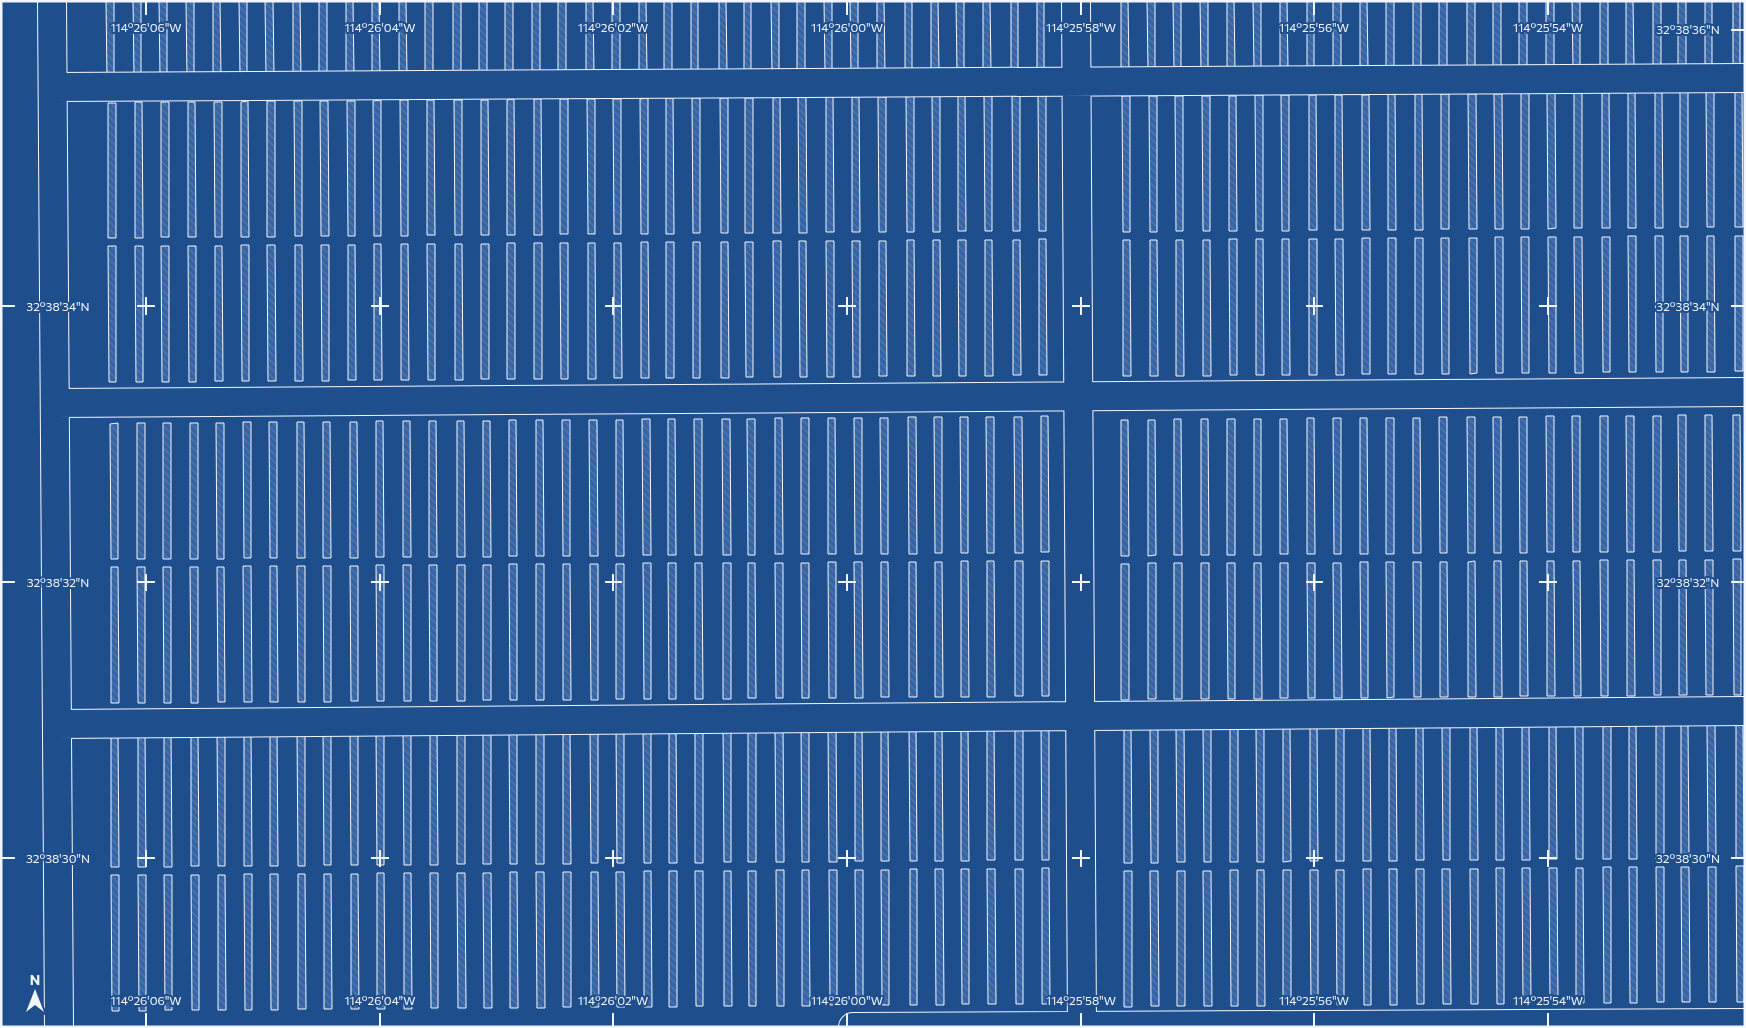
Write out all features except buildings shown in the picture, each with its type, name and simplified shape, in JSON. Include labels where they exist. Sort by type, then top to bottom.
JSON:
[{"type":"lane","points":[[52,1],[59,1027]]},
{"type":"lane","points":[[1076,1],[1082,1026]]},
{"type":"lane","points":[[53,87],[1745,78]]},
{"type":"lane","points":[[55,403],[1745,392]]},
{"type":"lane","points":[[57,724],[1745,711]]},
{"type":"lane","points":[[853,1027],[1745,1023]]}]
